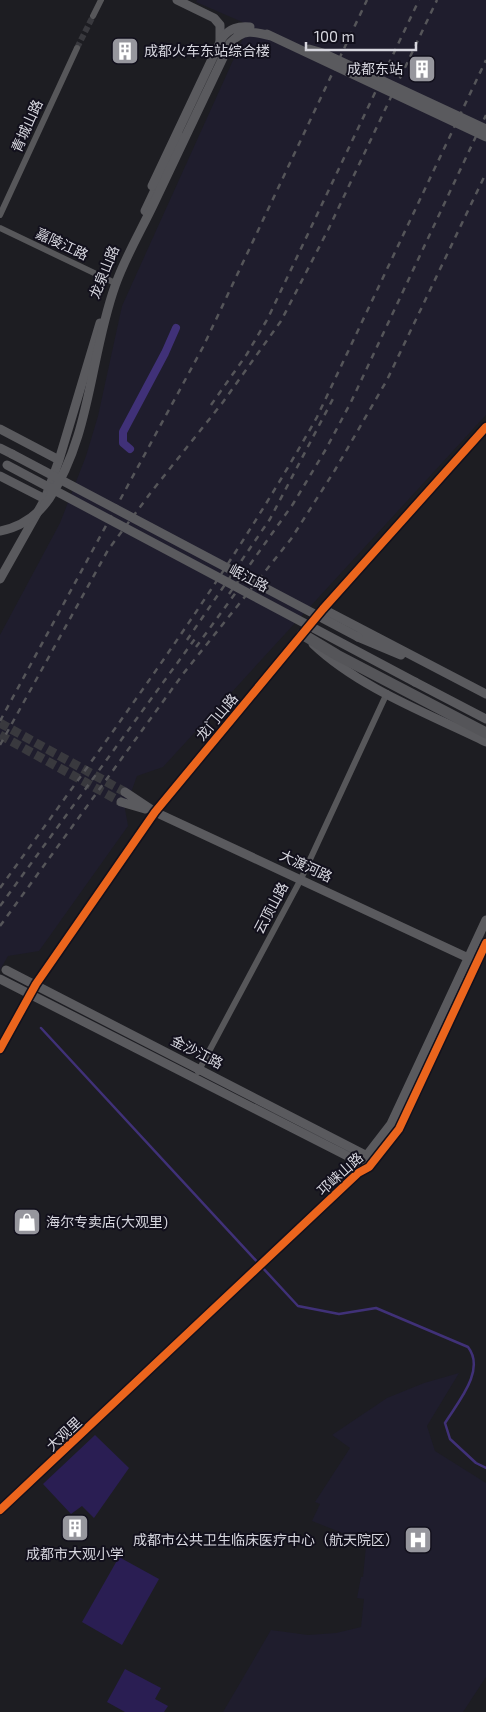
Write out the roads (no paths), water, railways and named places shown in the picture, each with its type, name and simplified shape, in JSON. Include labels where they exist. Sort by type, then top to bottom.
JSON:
[{"type":"highway","points":[[302,634],[337,655],[486,733]]},
{"type":"street","points":[[93,16],[101,0]]},
{"type":"street","name":"龙泉山路","points":[[0,579],[45,499],[59,460],[113,282],[220,44],[220,25],[214,18],[177,0]]},
{"type":"street","points":[[148,206],[152,186],[212,56],[227,32],[242,27],[252,27],[486,137]]},
{"type":"street","points":[[0,531],[24,523],[35,516],[49,498],[67,463],[80,427],[102,328],[115,285],[230,43],[243,32],[250,31],[271,36]]},
{"type":"street","points":[[289,45],[323,53],[486,129]]},
{"type":"street","name":"青城山路","points":[[0,215],[77,48]]},
{"type":"street","name":"嘉陵江路","points":[[0,228],[113,282]]},
{"type":"street","name":"龙门山路","points":[[0,1049],[36,984],[155,812],[323,609],[486,427]]},
{"type":"street","points":[[0,429],[59,460]]},
{"type":"street","name":"岷江路","points":[[0,448],[358,637],[422,664],[486,695]]},
{"type":"street","name":"岷江路","points":[[0,461],[486,719]]},
{"type":"street","points":[[0,476],[45,499]]},
{"type":"street","points":[[323,609],[486,695]]},
{"type":"street","points":[[302,634],[332,662],[387,693],[486,742]]},
{"type":"street","name":"云顶山路","points":[[195,1078],[301,879],[387,693]]},
{"type":"street","name":"大渡河路","points":[[125,792],[155,812],[477,962]]},
{"type":"street","points":[[121,802],[155,812]]},
{"type":"street","name":"邛崃山路","points":[[368,1161],[391,1124],[486,920]]},
{"type":"street","name":"邛崃山路","points":[[145,1376],[358,1173],[399,1129],[486,943]]},
{"type":"street","name":"金沙江路","points":[[6,970],[200,1069],[368,1161]]},
{"type":"street","name":"金沙江路","points":[[0,979],[195,1078],[368,1161]]},
{"type":"street","name":"大观里","points":[[0,1510],[145,1376]]},
{"type":"waterway","points":[[130,449],[123,443],[123,432],[165,353],[176,328]]},
{"type":"waterway","points":[[41,1028],[298,1306],[339,1314],[376,1308],[468,1347],[473,1356],[472,1376],[463,1396],[445,1423],[450,1439],[476,1463],[486,1468]]},
{"type":"tunnel","points":[[77,48],[93,16]]},
{"type":"tunnel","points":[[0,723],[125,792]]},
{"type":"tunnel","points":[[0,735],[121,802]]},
{"type":"railway","points":[[0,721],[203,347],[367,0]]},
{"type":"railway","points":[[211,405],[247,354],[268,318],[419,0]]},
{"type":"railway","points":[[0,745],[108,550],[223,402],[281,321],[328,230],[437,0]]},
{"type":"railway","points":[[0,888],[165,657],[244,539],[281,479],[317,417],[486,60]]},
{"type":"railway","points":[[229,594],[293,504],[326,449],[351,402],[486,115]]},
{"type":"railway","points":[[0,926],[183,674],[291,539],[335,470],[387,380],[486,173]]},
{"type":"railway","points":[[187,640],[270,519],[335,395]]},
{"type":"railway","points":[[196,647],[237,591]]},
{"type":"railway","points":[[0,906],[197,636]]},
{"type":"place","name":"成都火车东站综合楼","points":[[125,51]]},
{"type":"place","name":"成都东站","points":[[422,69]]},
{"type":"place","name":"海尔专卖店(大观里)","points":[[27,1222]]},
{"type":"place","name":"成都市大观小学","points":[[75,1528]]},
{"type":"place","name":"成都市公共卫生临床医疗中心（航天院区）","points":[[418,1540]]}]
